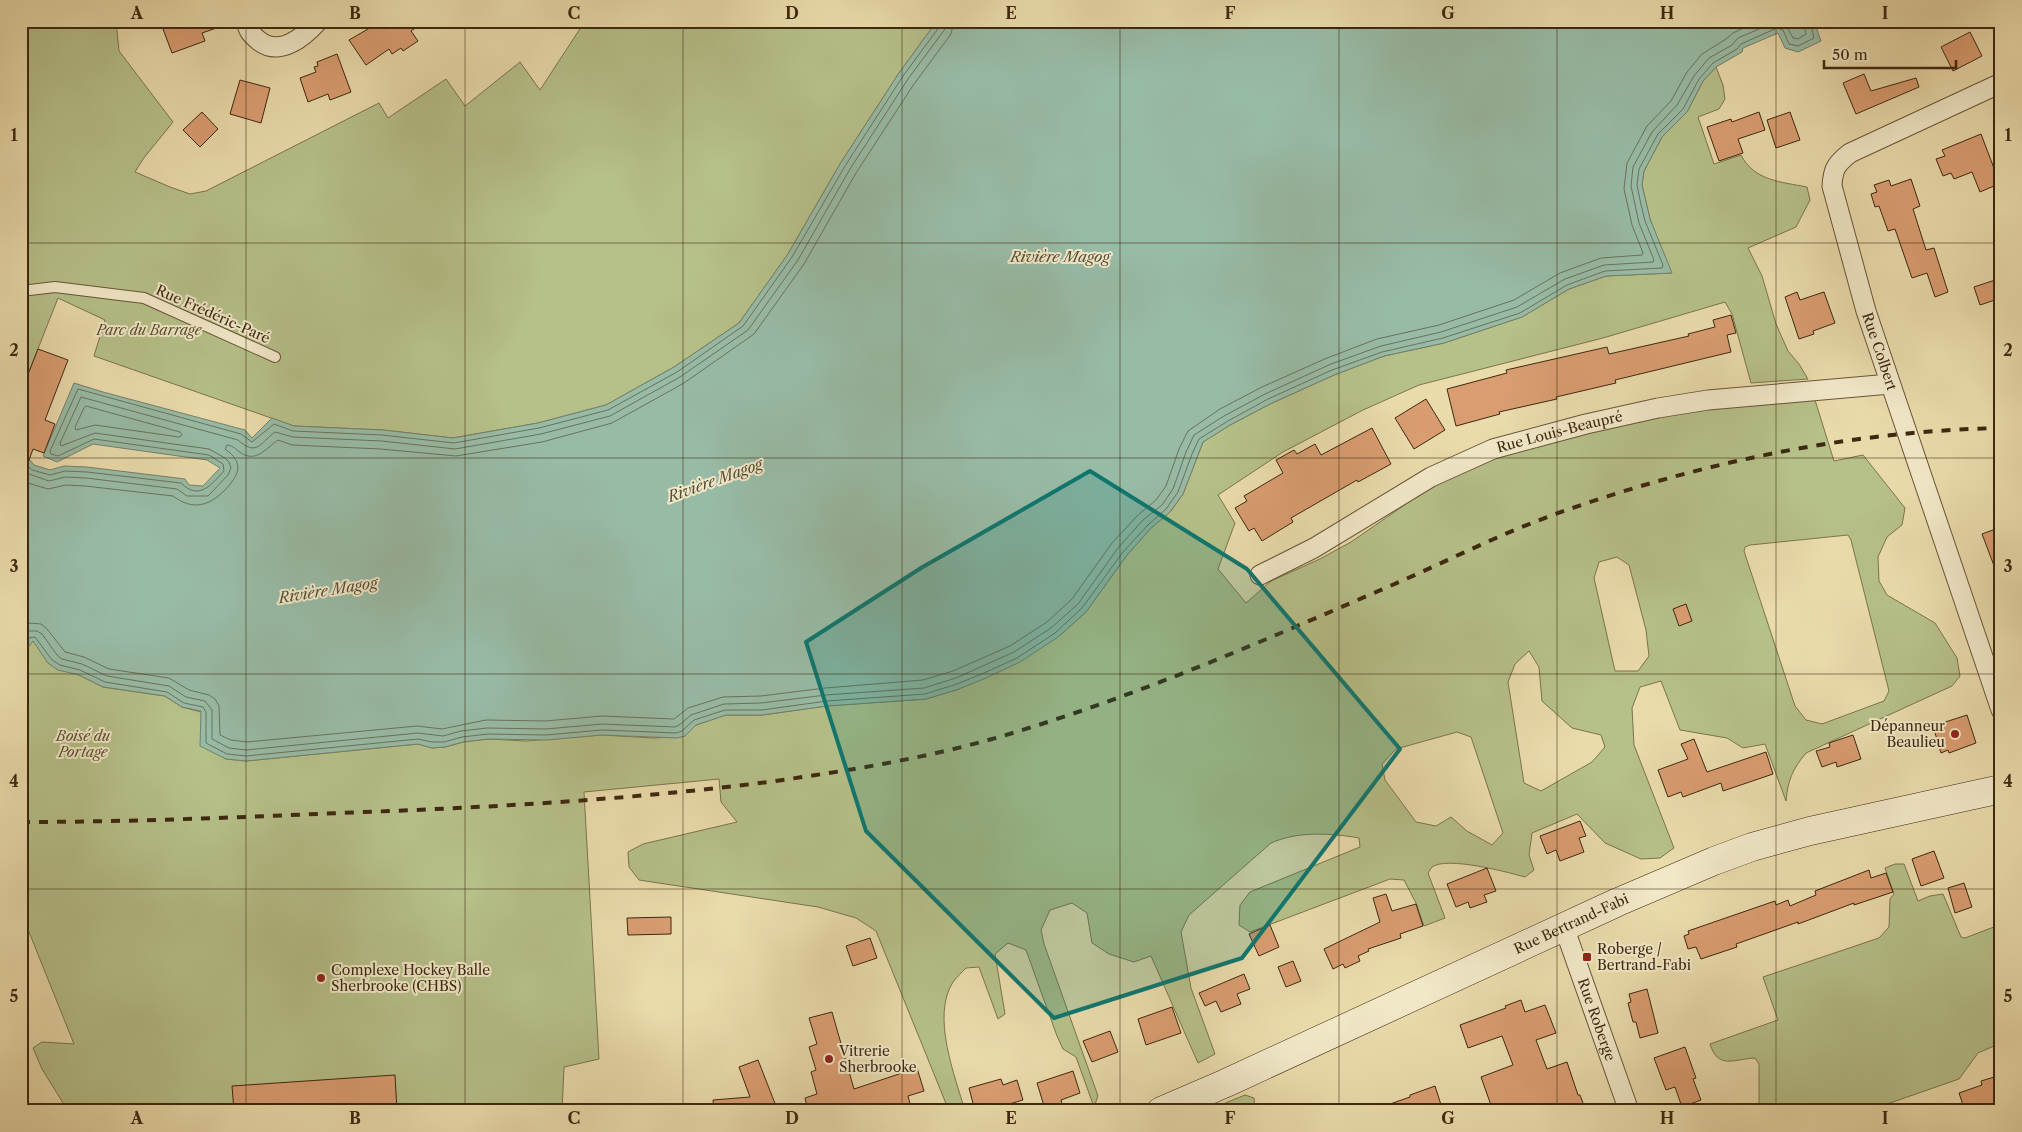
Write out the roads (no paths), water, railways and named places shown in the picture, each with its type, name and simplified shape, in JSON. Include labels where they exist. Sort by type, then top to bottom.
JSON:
[{"type":"street","points":[[246,21],[249,32],[264,45],[282,47],[296,41],[318,21]]},
{"type":"street","name":"Rue Colbert","points":[[2001,83],[1850,153],[1840,161],[1833,172],[1832,186],[1866,311],[2001,710]]},
{"type":"street","name":"Rue Louis-Beaupré","points":[[1260,575],[1314,548],[1432,477],[1493,449],[1586,424],[1691,402],[1890,384]]},
{"type":"street","name":"Rue Bertrand-Fabi","points":[[1161,1111],[1564,927],[1714,861],[1752,847],[1810,831],[2001,789]]},
{"type":"street","name":"Rue Roberge","points":[[1564,927],[1629,1111]]},
{"type":"lane","name":"Rue Frédéric-Paré","points":[[21,291],[55,287],[144,298],[275,357]]},
{"type":"water","name":"Rivière Magog","points":[[937,21],[1814,21],[1821,41],[1798,52],[1785,48],[1778,33],[1743,48],[1742,52],[1716,67],[1703,81],[1687,112],[1662,137],[1644,171],[1642,185],[1650,219],[1672,273],[1606,276],[1569,289],[1522,317],[1444,343],[1384,356],[1334,375],[1270,404],[1230,425],[1203,442],[1183,494],[1170,512],[1151,528],[1127,555],[1086,612],[1058,637],[1020,662],[959,689],[926,699],[827,706],[762,715],[726,715],[696,725],[685,736],[677,738],[602,735],[547,740],[488,739],[463,742],[445,747],[432,748],[418,744],[246,761],[226,759],[200,746],[201,711],[182,707],[165,696],[103,687],[79,675],[58,670],[48,663],[33,641],[26,650],[26,658],[21,659],[21,456],[29,459],[34,465],[50,470],[64,466],[87,467],[185,479],[189,485],[203,486],[220,468],[207,460],[93,444],[57,462],[43,456],[74,383],[245,430],[252,438],[272,418],[294,426],[383,430],[453,438],[538,423],[606,405],[674,367],[739,323],[788,254],[840,164],[899,73]]},
{"type":"railway","points":[[21,822],[252,817],[579,801],[674,793],[768,782],[913,758],[970,745],[1049,722],[1148,687],[1390,586],[1510,532],[1604,497],[1715,466],[1829,443],[1886,436],[2001,428]]},
{"type":"place","name":"Dépanneur Beaulieu","points":[[1955,734]]},
{"type":"place","name":"Roberge / Bertrand-Fabi","points":[[1587,957]]},
{"type":"place","name":"Complexe Hockey Balle Sherbrooke (CHBS)","points":[[321,978]]},
{"type":"place","name":"Vitrerie Sherbrooke","points":[[829,1059]]},
{"type":"park label","name":"Parc du Barrage","points":[[149,330]]},
{"type":"park label","name":"Boisé du Portage","points":[[83,744]]}]
